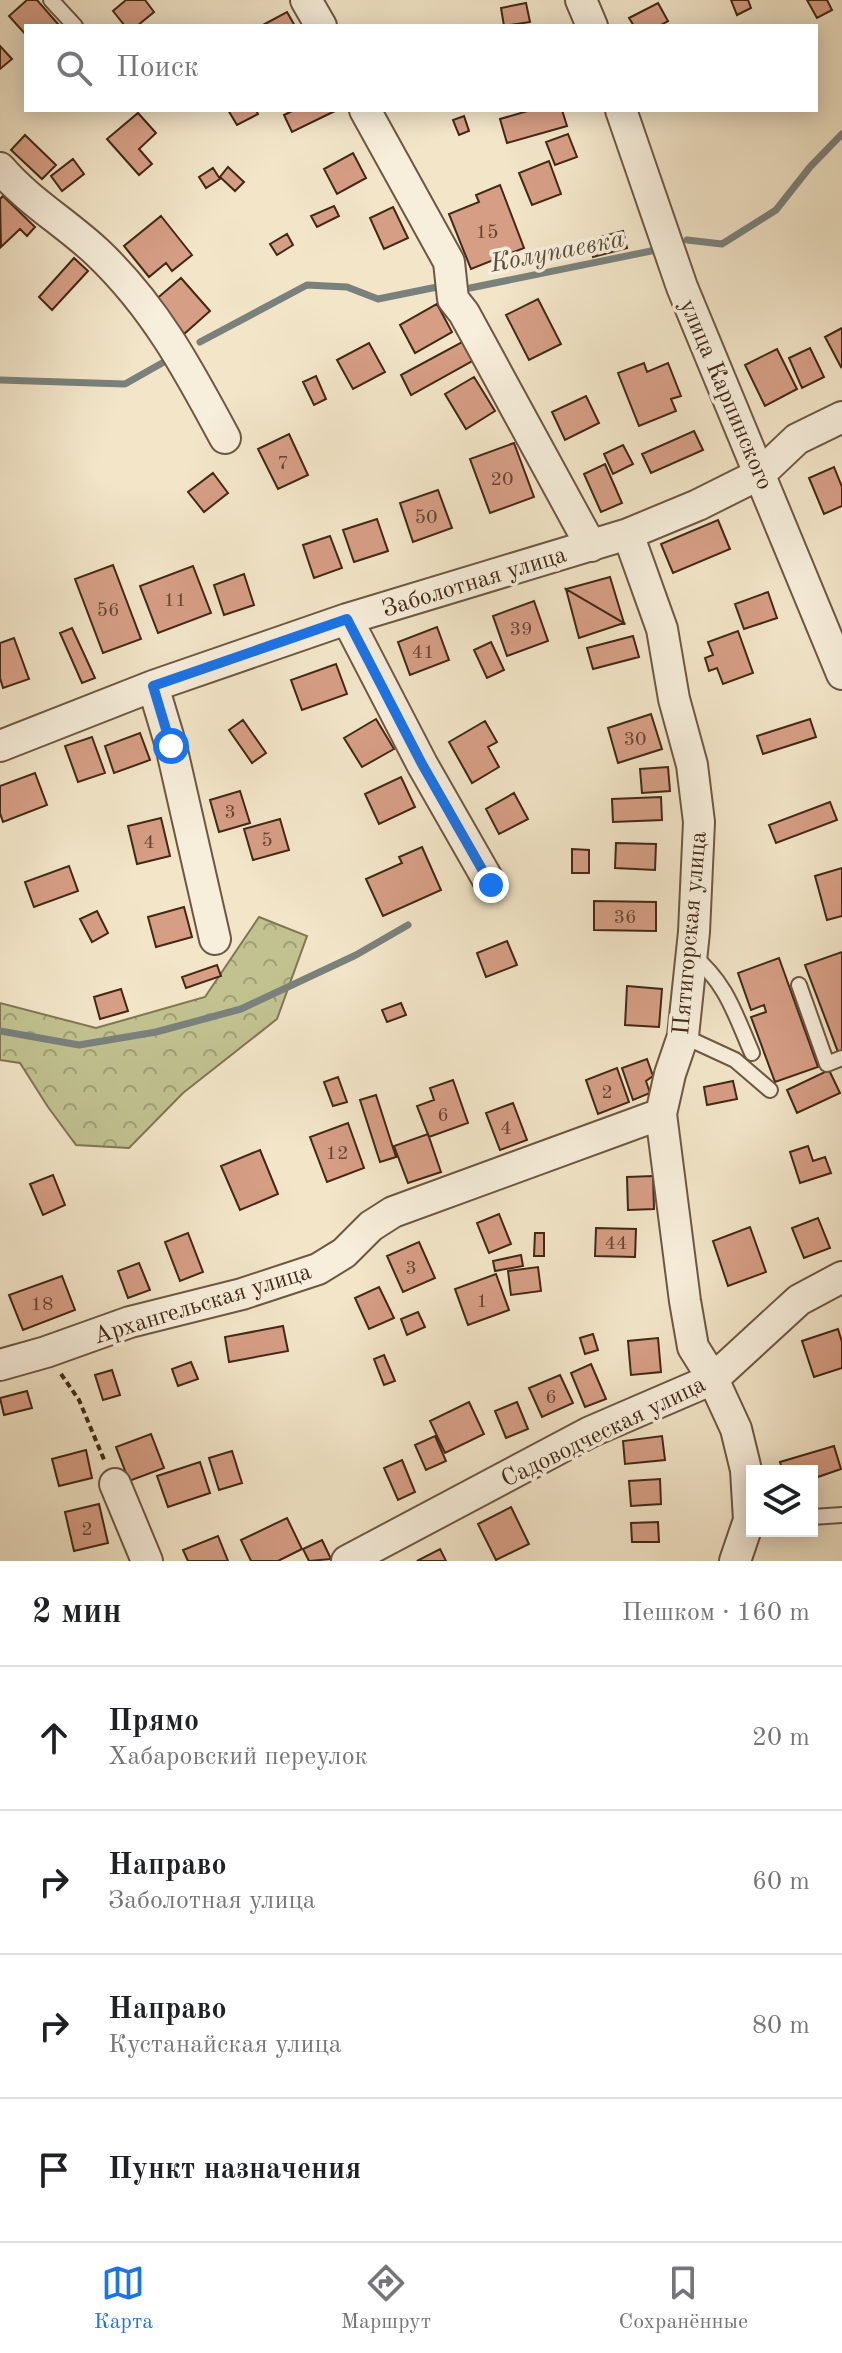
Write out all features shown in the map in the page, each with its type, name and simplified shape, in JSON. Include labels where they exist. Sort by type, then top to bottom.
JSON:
[{"type":"street","points":[[306,0],[320,24]]},
{"type":"street","points":[[581,0],[591,24]]},
{"type":"street","points":[[366,112],[449,262],[453,299],[464,313],[591,546]]},
{"type":"street","name":"улица Карпинского","points":[[622,112],[682,287],[842,674]]},
{"type":"street","points":[[0,168],[14,185],[96,251],[132,288],[175,347],[225,438]]},
{"type":"street","name":"Заболотная улица","points":[[0,746],[153,686],[347,619],[628,534],[698,505],[760,474],[797,439],[842,417]]},
{"type":"street","name":"Пятигорская улица","points":[[628,534],[662,629],[674,699],[692,765],[699,822],[692,955],[683,1036],[661,1114],[693,1347],[713,1379],[736,1429],[746,1470]]},
{"type":"street","points":[[347,619],[422,764],[491,885]]},
{"type":"street","points":[[153,686],[171,746],[215,939]]},
{"type":"street","name":"Архангельская улица","points":[[0,1365],[130,1322],[242,1294],[318,1269],[344,1253],[371,1226],[393,1212],[661,1114]]},
{"type":"street","name":"Садоводческая улица","points":[[347,1561],[590,1432],[713,1379],[799,1300],[842,1277]]},
{"type":"street","points":[[115,1484],[147,1561]]},
{"type":"street","name":"Пятигорская улица","points":[[735,1561],[746,1531]]},
{"type":"lane","points":[[51,0],[73,24]]},
{"type":"lane","points":[[692,955],[711,970],[723,987],[752,1053]]},
{"type":"lane","points":[[799,985],[827,1064],[842,1058]]},
{"type":"lane","points":[[683,1036],[735,1060],[770,1090]]},
{"type":"lane","points":[[818,1517],[842,1515]]},
{"type":"path","points":[[46,1352],[79,1400],[115,1484]]},
{"type":"green space","points":[[259,917],[307,936],[277,1019],[183,1093],[129,1148],[76,1145],[20,1063],[0,1060],[0,1003],[96,1028],[205,997]]},
{"type":"building","points":[[27,0],[37,0],[58,24],[24,24],[24,33],[9,16]]},
{"type":"building","points":[[126,0],[145,0],[154,12],[139,24],[123,24],[113,11]]},
{"type":"building","points":[[731,0],[748,0],[751,8],[737,15]]},
{"type":"building","points":[[807,0],[827,0],[832,10],[817,18]]},
{"type":"building","points":[[526,3],[530,22],[504,24],[501,8]]},
{"type":"building","points":[[658,3],[668,21],[663,24],[633,24],[629,18]]},
{"type":"building","points":[[287,12],[294,24],[265,24]]},
{"type":"building","points":[[0,46],[12,59],[0,69]]},
{"type":"building","points":[[229,112],[257,112],[258,114],[237,125]]},
{"type":"building","points":[[290,112],[333,112],[292,132],[284,115]]},
{"type":"building","points":[[524,112],[563,112],[567,126],[507,143],[500,119]]},
{"type":"building","points":[[138,113],[156,133],[139,149],[152,164],[139,175],[107,139]]},
{"type":"building","points":[[464,116],[469,131],[459,135],[453,120]]},
{"type":"building","points":[[568,134],[577,157],[555,165],[546,142]]},
{"type":"building","points":[[25,135],[56,165],[42,179],[11,150]]},
{"type":"building","points":[[353,153],[366,178],[337,194],[324,169]]},
{"type":"building","points":[[73,159],[84,174],[62,191],[51,176]]},
{"type":"building","points":[[549,161],[561,194],[532,205],[519,173]]},
{"type":"building","points":[[228,167],[244,182],[235,191],[220,177]]},
{"type":"building","points":[[213,168],[220,179],[206,188],[199,177]]},
{"type":"building","points":[[500,185],[524,248],[471,269],[449,214],[479,202],[476,195]]},
{"type":"building","points":[[3,196],[35,227],[27,236],[20,229],[1,247],[0,199]]},
{"type":"building","points":[[334,206],[339,216],[317,227],[311,216]]},
{"type":"building","points":[[393,207],[408,238],[384,249],[370,218]]},
{"type":"building","points":[[161,216],[192,255],[172,271],[166,263],[149,277],[124,246]]},
{"type":"building","points":[[623,231],[627,248],[593,257],[589,240]]},
{"type":"building","points":[[287,234],[293,245],[277,255],[270,244]]},
{"type":"building","points":[[74,258],[88,271],[52,310],[39,297]]},
{"type":"building","points":[[181,278],[210,311],[184,334],[154,301]]},
{"type":"building","points":[[538,299],[561,344],[529,360],[506,315]]},
{"type":"building","points":[[437,304],[452,332],[415,353],[400,325]]},
{"type":"building","points":[[842,328],[842,366],[841,367],[825,337]]},
{"type":"building","points":[[464,341],[474,360],[411,395],[401,375]]},
{"type":"building","points":[[369,343],[385,372],[353,389],[337,360]]},
{"type":"building","points":[[810,348],[824,377],[802,388],[789,358]]},
{"type":"building","points":[[777,349],[797,389],[765,406],[745,365]]},
{"type":"building","points":[[644,363],[647,372],[668,363],[681,396],[671,399],[676,411],[639,426],[618,373]]},
{"type":"building","points":[[316,376],[326,399],[314,405],[303,382]]},
{"type":"building","points":[[474,377],[495,411],[466,429],[445,394]]},
{"type":"building","points":[[586,396],[599,423],[565,440],[552,412]]},
{"type":"building","points":[[694,431],[703,450],[651,473],[642,454]]},
{"type":"building","points":[[289,434],[308,475],[278,489],[258,449]]},
{"type":"building","points":[[514,443],[534,497],[490,513],[470,459]]},
{"type":"building","points":[[623,445],[633,464],[613,474],[604,454]]},
{"type":"building","points":[[605,464],[622,503],[601,512],[584,474]]},
{"type":"building","points":[[834,467],[842,487],[842,506],[824,514],[809,478]]},
{"type":"building","points":[[213,473],[228,493],[204,512],[188,492]]},
{"type":"building","points":[[438,490],[452,528],[413,542],[400,503]]},
{"type":"building","points":[[377,519],[388,551],[354,562],[343,530]]},
{"type":"building","points":[[718,520],[730,549],[673,573],[661,544]]},
{"type":"building","points":[[330,536],[342,568],[314,578],[303,545]]},
{"type":"building","points":[[113,565],[141,639],[103,653],[75,579]]},
{"type":"building","points":[[193,566],[211,613],[158,633],[140,586]]},
{"type":"building","points":[[244,574],[254,605],[224,615],[214,585]]},
{"type":"building","points":[[610,577],[624,623],[566,589]]},
{"type":"building","points":[[566,589],[624,623],[579,638]]},
{"type":"building","points":[[768,592],[777,618],[744,629],[735,604]]},
{"type":"building","points":[[534,601],[548,641],[507,656],[493,616]]},
{"type":"building","points":[[437,627],[449,660],[410,675],[398,642]]},
{"type":"building","points":[[72,628],[95,678],[82,683],[60,633]]},
{"type":"building","points":[[738,631],[753,673],[723,684],[717,668],[709,671],[705,658],[713,655],[708,642]]},
{"type":"building","points":[[633,636],[639,657],[593,669],[587,648]]},
{"type":"building","points":[[14,638],[29,679],[3,688],[0,643]]},
{"type":"building","points":[[491,642],[504,670],[487,678],[474,650]]},
{"type":"building","points":[[336,664],[347,694],[302,710],[291,680]]},
{"type":"building","points":[[651,714],[662,749],[618,763],[608,728]]},
{"type":"building","points":[[376,719],[394,749],[362,767],[344,738]]},
{"type":"building","points":[[810,719],[816,737],[763,754],[757,736]]},
{"type":"building","points":[[243,720],[266,753],[252,763],[229,730]]},
{"type":"building","points":[[485,721],[497,742],[488,747],[499,767],[472,783],[449,742]]},
{"type":"building","points":[[140,733],[150,760],[114,773],[105,746]]},
{"type":"building","points":[[92,737],[105,773],[78,782],[65,746]]},
{"type":"building","points":[[668,767],[670,791],[642,793],[640,769]]},
{"type":"building","points":[[35,773],[47,805],[3,822],[0,786]]},
{"type":"building","points":[[401,777],[415,807],[379,824],[365,794]]},
{"type":"building","points":[[240,791],[250,823],[219,832],[210,800]]},
{"type":"building","points":[[514,793],[528,819],[499,834],[486,809]]},
{"type":"building","points":[[661,797],[662,820],[613,822],[612,799]]},
{"type":"building","points":[[830,802],[837,820],[776,843],[769,825]]},
{"type":"building","points":[[161,818],[170,856],[137,864],[128,826]]},
{"type":"building","points":[[280,819],[289,850],[253,860],[244,829]]},
{"type":"building","points":[[616,843],[656,844],[655,870],[615,868]]},
{"type":"building","points":[[422,847],[441,890],[383,916],[366,879],[402,863],[399,857]]},
{"type":"building","points":[[572,849],[589,850],[589,873],[572,873]]},
{"type":"building","points":[[69,866],[78,891],[34,907],[25,882]]},
{"type":"building","points":[[842,868],[842,916],[827,920],[815,876]]},
{"type":"building","points":[[594,901],[656,902],[656,931],[594,930]]},
{"type":"building","points":[[184,907],[192,937],[156,947],[148,917]]},
{"type":"building","points":[[97,911],[108,933],[92,942],[80,919]]},
{"type":"building","points":[[507,941],[517,965],[486,977],[477,953]]},
{"type":"building","points":[[842,952],[842,1050],[838,1052],[805,965]]},
{"type":"building","points":[[779,958],[818,1067],[775,1082],[751,1017],[766,1012],[764,1005],[751,1010],[738,973]]},
{"type":"building","points":[[217,965],[221,976],[186,988],[182,977]]},
{"type":"building","points":[[627,986],[662,989],[659,1027],[625,1025]]},
{"type":"building","points":[[121,989],[128,1011],[100,1019],[94,997]]},
{"type":"building","points":[[401,1003],[406,1015],[387,1022],[382,1010]]},
{"type":"building","points":[[647,1059],[653,1076],[646,1081],[650,1093],[633,1100],[622,1068]]},
{"type":"building","points":[[617,1068],[629,1102],[598,1114],[586,1080]]},
{"type":"building","points":[[829,1070],[840,1093],[797,1113],[787,1090]]},
{"type":"building","points":[[338,1077],[347,1102],[333,1106],[324,1082]]},
{"type":"building","points":[[453,1080],[468,1123],[429,1137],[417,1106],[434,1100],[430,1088]]},
{"type":"building","points":[[733,1081],[737,1099],[707,1105],[704,1087]]},
{"type":"building","points":[[376,1095],[396,1157],[380,1162],[360,1100]]},
{"type":"building","points":[[513,1103],[527,1140],[500,1150],[486,1113]]},
{"type":"building","points":[[348,1123],[364,1168],[327,1182],[310,1137]]},
{"type":"building","points":[[428,1134],[441,1172],[408,1183],[394,1146]]},
{"type":"building","points":[[808,1146],[813,1161],[825,1157],[831,1173],[800,1183],[790,1152]]},
{"type":"building","points":[[260,1150],[278,1194],[240,1210],[221,1166]]},
{"type":"building","points":[[53,1175],[65,1205],[43,1215],[30,1184]]},
{"type":"building","points":[[653,1176],[654,1209],[628,1210],[627,1177]]},
{"type":"building","points":[[499,1214],[511,1244],[489,1253],[477,1223]]},
{"type":"building","points":[[818,1218],[830,1248],[804,1258],[792,1228]]},
{"type":"building","points":[[750,1227],[766,1272],[728,1286],[713,1241]]},
{"type":"building","points":[[596,1228],[636,1229],[635,1257],[595,1256]]},
{"type":"building","points":[[188,1233],[203,1272],[180,1281],[165,1242]]},
{"type":"building","points":[[535,1233],[544,1233],[544,1256],[534,1256]]},
{"type":"building","points":[[419,1242],[435,1278],[403,1292],[387,1256]]},
{"type":"building","points":[[521,1255],[523,1266],[495,1271],[493,1261]]},
{"type":"building","points":[[139,1263],[150,1290],[128,1298],[118,1271]]},
{"type":"building","points":[[538,1267],[541,1291],[511,1295],[508,1271]]},
{"type":"building","points":[[496,1274],[509,1310],[468,1325],[455,1289]]},
{"type":"building","points":[[62,1276],[75,1310],[23,1330],[9,1295]]},
{"type":"building","points":[[379,1287],[394,1318],[369,1329],[355,1298]]},
{"type":"building","points":[[418,1312],[425,1327],[407,1335],[401,1319]]},
{"type":"building","points":[[283,1326],[288,1351],[229,1362],[225,1337]]},
{"type":"building","points":[[838,1329],[842,1342],[842,1368],[814,1377],[802,1341]]},
{"type":"building","points":[[593,1334],[598,1350],[585,1354],[580,1338]]},
{"type":"building","points":[[658,1338],[661,1372],[631,1375],[628,1341]]},
{"type":"building","points":[[384,1355],[395,1381],[384,1385],[374,1359]]},
{"type":"building","points":[[191,1362],[198,1379],[178,1386],[172,1369]]},
{"type":"building","points":[[591,1364],[606,1399],[585,1407],[571,1373]]},
{"type":"building","points":[[112,1370],[120,1395],[103,1400],[95,1375]]},
{"type":"building","points":[[560,1375],[573,1403],[542,1417],[529,1388]]},
{"type":"building","points":[[27,1391],[32,1408],[4,1415],[0,1398]]},
{"type":"building","points":[[469,1402],[484,1434],[445,1453],[430,1421]]},
{"type":"building","points":[[517,1402],[528,1429],[506,1438],[495,1411]]},
{"type":"building","points":[[151,1434],[164,1468],[129,1481],[116,1447]]},
{"type":"building","points":[[435,1436],[446,1461],[426,1470],[415,1445]]},
{"type":"building","points":[[662,1436],[665,1460],[625,1464],[623,1441]]},
{"type":"building","points":[[834,1446],[841,1469],[818,1477],[818,1465],[781,1465],[780,1462]]},
{"type":"building","points":[[86,1450],[92,1478],[59,1486],[52,1459]]},
{"type":"building","points":[[232,1451],[242,1483],[219,1490],[209,1458]]},
{"type":"building","points":[[402,1460],[415,1492],[398,1500],[384,1468]]},
{"type":"building","points":[[200,1462],[210,1493],[168,1507],[157,1476]]},
{"type":"building","points":[[660,1479],[661,1504],[631,1506],[629,1481]]},
{"type":"building","points":[[99,1504],[108,1543],[74,1551],[65,1512]]},
{"type":"building","points":[[511,1507],[529,1544],[496,1560],[478,1524]]},
{"type":"building","points":[[287,1518],[302,1549],[278,1561],[251,1561],[241,1540]]},
{"type":"building","points":[[658,1522],[659,1542],[632,1542],[631,1523]]},
{"type":"building","points":[[218,1536],[228,1561],[188,1561],[183,1550]]},
{"type":"building","points":[[322,1540],[331,1559],[309,1561],[303,1549]]},
{"type":"building","points":[[440,1549],[446,1561],[417,1561]]},
{"type":"waterway","name":"Колупаевка","points":[[687,240],[722,244],[776,210],[810,167],[842,134]]},
{"type":"waterway","name":"Колупаевка","points":[[470,288],[651,251]]},
{"type":"waterway","name":"Колупаевка","points":[[200,342],[307,285],[347,287],[378,299],[442,286]]},
{"type":"waterway","name":"Колупаевка","points":[[0,380],[125,384],[171,358]]},
{"type":"waterway","points":[[0,1031],[79,1045],[156,1032],[241,1009],[356,955],[408,925]]},
{"type":"route","points":[[171,746],[153,686],[347,619],[422,764],[491,885]]}]
